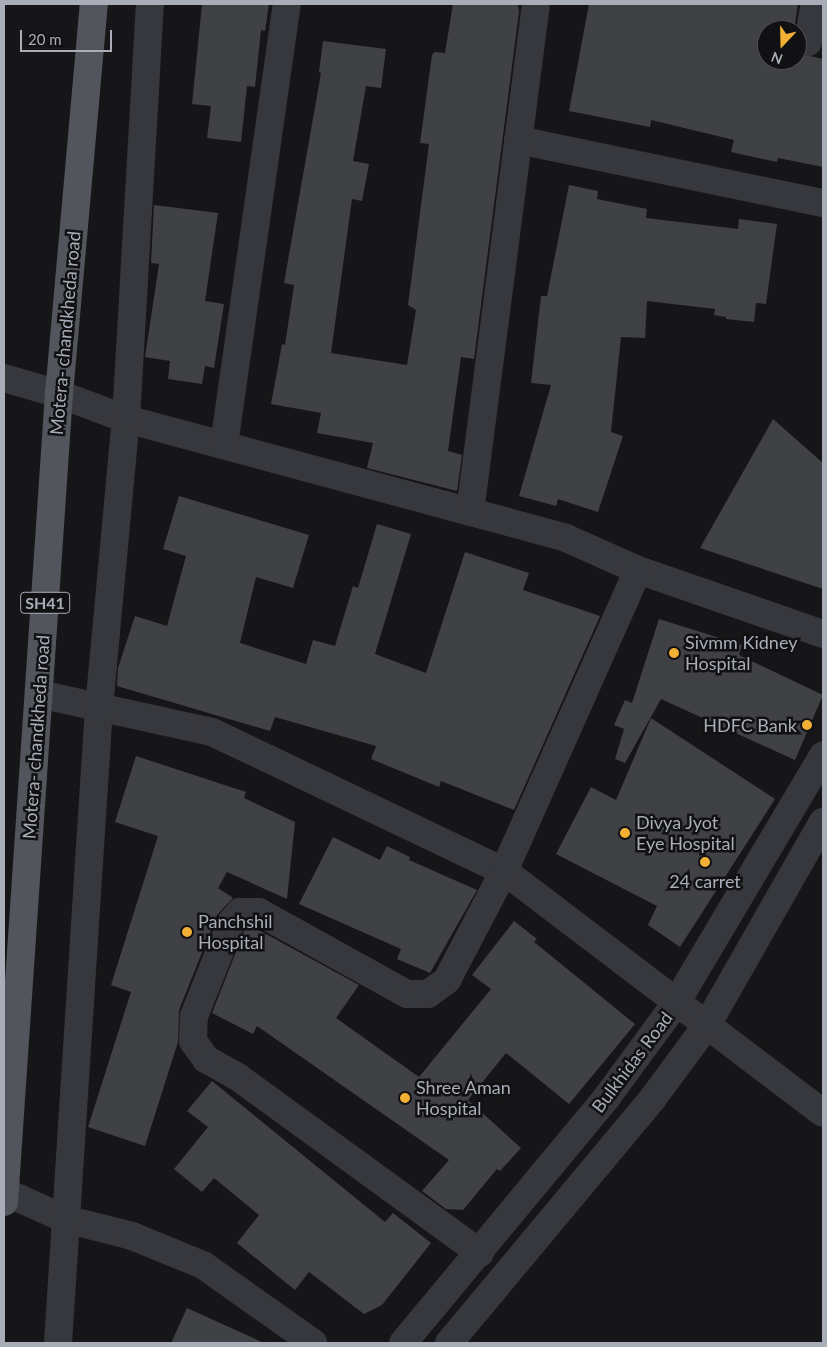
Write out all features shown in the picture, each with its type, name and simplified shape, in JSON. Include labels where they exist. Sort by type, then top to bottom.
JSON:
[{"type":"main road","name":"Motera- chandkheda road","points":[[4,1197],[59,394],[94,4]]},
{"type":"street","points":[[58,1343],[99,708],[126,419],[150,4]]},
{"type":"street","points":[[224,446],[287,4]]},
{"type":"street","points":[[470,512],[536,4]]},
{"type":"street","points":[[808,42],[815,4]]},
{"type":"street","points":[[518,140],[823,203]]},
{"type":"street","points":[[4,378],[59,394],[126,419],[566,538],[638,570],[823,634]]},
{"type":"street","points":[[480,1253],[238,1077],[206,1058],[193,1041],[194,1016],[232,921],[240,912],[259,912],[407,994],[428,994],[447,980],[504,871],[638,570]]},
{"type":"street","points":[[39,694],[212,732],[504,871],[823,1113]]},
{"type":"street","name":"Bulkhidas Road","points":[[403,1343],[480,1253],[607,1097],[676,1003],[823,755]]},
{"type":"street","name":"Bulkhidas Road","points":[[449,1343],[653,1098],[707,1024],[823,822]]},
{"type":"street","points":[[4,1197],[65,1219],[132,1236],[203,1265],[313,1343]]},
{"type":"building","points":[[202,4],[269,4],[265,31],[261,30],[255,87],[247,86],[241,142],[207,138],[211,106],[192,104]]},
{"type":"building","points":[[453,4],[518,4],[519,12],[474,359],[461,357],[448,451],[462,455],[457,491],[367,468],[373,443],[317,433],[321,413],[271,404],[282,344],[285,345],[294,285],[284,283],[321,73],[319,72],[323,41],[386,49],[381,88],[366,86],[353,161],[369,164],[362,201],[352,199],[331,353],[407,365],[416,310],[408,305],[429,144],[420,143],[432,55],[435,52],[445,53]]},
{"type":"building","points":[[589,4],[798,4],[796,20],[757,20],[757,70],[807,70],[807,55],[823,59],[823,167],[778,158],[777,162],[731,152],[734,140],[651,120],[650,127],[569,111]]},
{"type":"building","points":[[569,185],[598,191],[597,199],[647,209],[646,218],[738,229],[739,219],[777,224],[766,304],[756,303],[754,322],[726,319],[726,317],[714,315],[715,309],[647,301],[645,338],[621,337],[611,432],[623,436],[598,512],[558,499],[556,506],[519,496],[551,385],[531,383],[541,296],[547,296]]},
{"type":"building","points":[[154,205],[218,213],[205,301],[224,304],[214,368],[205,366],[202,384],[168,379],[170,361],[145,357],[159,264],[151,263]]},
{"type":"building","points":[[773,419],[823,463],[823,589],[700,548]]},
{"type":"building","points":[[179,496],[309,535],[293,588],[256,577],[240,643],[306,664],[313,640],[335,646],[353,586],[358,588],[377,524],[411,534],[375,654],[426,673],[465,552],[529,573],[523,590],[600,616],[514,810],[441,781],[439,787],[371,759],[376,746],[275,717],[270,731],[117,686],[118,668],[135,616],[167,626],[186,556],[163,549]]},
{"type":"building","points":[[659,619],[742,645],[739,655],[823,695],[795,760],[661,699],[625,763],[615,759],[624,729],[614,725],[625,700],[632,703]]},
{"type":"building","points":[[651,718],[775,799],[680,947],[648,925],[657,906],[556,854],[591,787],[616,800]]},
{"type":"building","points":[[136,756],[246,792],[244,798],[295,822],[287,899],[227,872],[218,888],[233,898],[217,915],[179,1010],[178,1042],[145,1146],[88,1127],[131,992],[111,985],[158,836],[115,822]]},
{"type":"building","points":[[333,837],[380,860],[387,846],[410,857],[409,860],[477,890],[430,973],[397,959],[401,949],[299,904]]},
{"type":"building","points":[[514,921],[537,939],[534,942],[635,1024],[569,1104],[506,1053],[468,1100],[521,1148],[500,1171],[497,1169],[463,1210],[446,1209],[422,1191],[449,1160],[257,1026],[253,1034],[212,1013],[245,929],[255,928],[359,985],[336,1018],[419,1077],[491,989],[472,975]]},
{"type":"building","points":[[212,1081],[385,1222],[393,1213],[431,1243],[382,1305],[364,1314],[309,1272],[295,1290],[237,1243],[259,1215],[214,1178],[202,1192],[174,1169],[208,1127],[187,1111]]},
{"type":"building","points":[[187,1308],[264,1343],[171,1343]]},
{"type":"place","name":"Sivmm Kidney Hospital","points":[[674,653]]},
{"type":"place","name":"HDFC Bank","points":[[807,725]]},
{"type":"place","name":"Divya Jyot Eye Hospital","points":[[625,833]]},
{"type":"place","name":"24 carret","points":[[705,862]]},
{"type":"place","name":"Panchshil Hospital","points":[[187,932]]},
{"type":"place","name":"Shree Aman Hospital","points":[[405,1098]]}]
